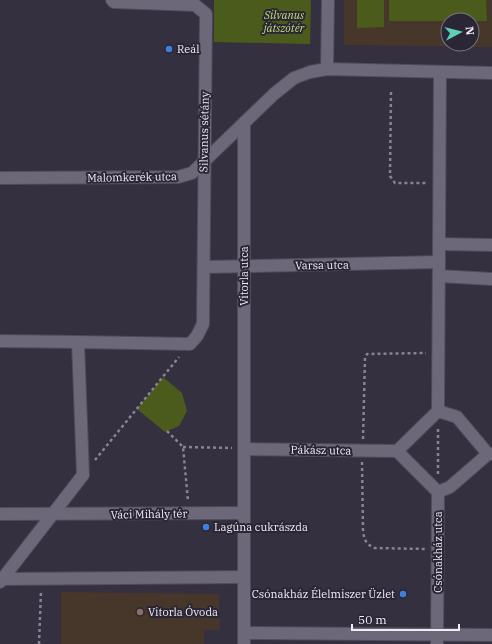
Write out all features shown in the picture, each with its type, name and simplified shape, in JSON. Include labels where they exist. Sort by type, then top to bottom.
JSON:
[{"type":"street","name":"Silvanus sétány","points":[[112,0],[114,2],[195,5],[206,14],[203,164],[203,324],[197,336],[190,344]]},
{"type":"street","points":[[327,69],[328,0]]},
{"type":"street","points":[[244,123],[274,94],[294,78],[306,73],[327,69],[492,73]]},
{"type":"street","points":[[438,411],[456,417],[490,454],[450,487],[438,492],[397,451],[438,411],[440,72]]},
{"type":"street","name":"Malomkerék utca","points":[[0,178],[178,177],[192,173],[203,164],[244,123]]},
{"type":"street","name":"Vitorla utca","points":[[244,123],[244,639]]},
{"type":"street","points":[[439,244],[492,245]]},
{"type":"street","name":"Varsa utca","points":[[204,267],[439,262]]},
{"type":"street","points":[[439,276],[492,278]]},
{"type":"street","points":[[0,342],[190,344]]},
{"type":"street","points":[[2,580],[83,475],[78,342]]},
{"type":"street","name":"Pákász utca","points":[[244,448],[397,451]]},
{"type":"street","name":"Csónakház utca","points":[[437,640],[438,492]]},
{"type":"street","name":"Váci Mihály tér","points":[[53,515],[244,513]]},
{"type":"street","points":[[0,514],[53,515]]},
{"type":"street","points":[[2,580],[244,577]]},
{"type":"street","points":[[244,639],[437,640],[492,635]]},
{"type":"path","points":[[391,92],[392,179],[395,183],[439,183]]},
{"type":"path","points":[[83,475],[190,344]]},
{"type":"path","points":[[438,411],[438,492]]},
{"type":"path","points":[[167,431],[183,447],[189,514]]},
{"type":"path","points":[[183,447],[244,448]]},
{"type":"path","points":[[39,644],[41,579]]},
{"type":"shaded area","points":[[344,0],[492,0],[492,47],[480,47],[480,12],[440,12],[440,46],[344,45]]},
{"type":"shaded area","name":"Vitorla Óvoda","points":[[61,592],[219,594],[220,630],[204,630],[204,644],[61,644]]},
{"type":"green space","name":"Silvanus játszótér","points":[[214,0],[311,0],[310,44],[214,42]]},
{"type":"green space","points":[[357,0],[384,0],[384,27],[357,28]]},
{"type":"green space","points":[[389,0],[486,0],[487,21],[480,21],[480,12],[440,12],[440,21],[389,21]]},
{"type":"green space","points":[[163,377],[182,393],[187,411],[179,426],[165,432],[137,409]]},
{"type":"place","name":"Reál","points":[[169,49]]},
{"type":"place","name":"Lagúna cukrászda","points":[[206,527]]},
{"type":"place","name":"Csónakház Élelmiszer Üzlet","points":[[403,594]]},
{"type":"place","name":"Vitorla Óvoda","points":[[140,612]]}]
